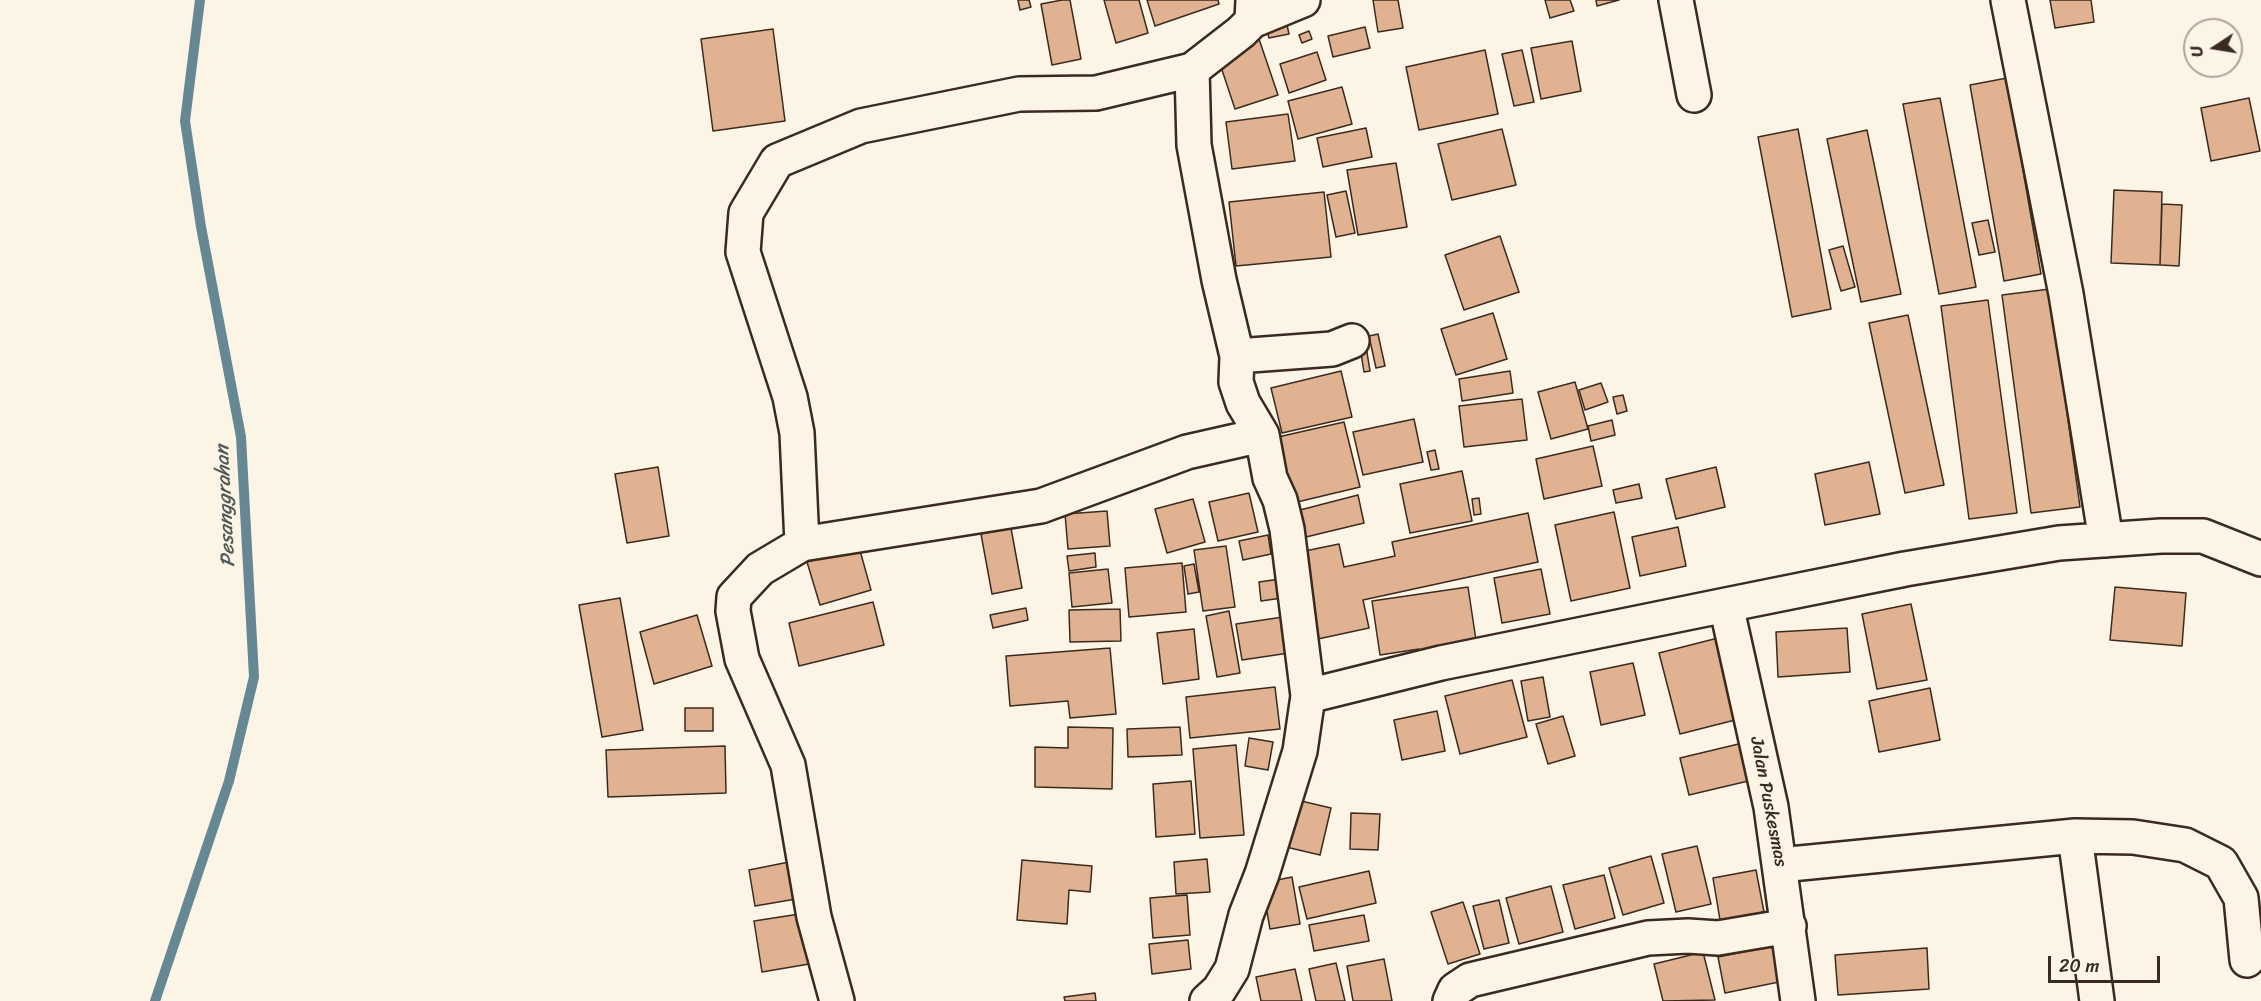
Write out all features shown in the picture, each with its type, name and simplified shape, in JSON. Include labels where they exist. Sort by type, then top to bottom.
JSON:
[{"type":"street","points":[[802,544],[797,433],[790,397],[743,252],[746,213],[777,161],[861,126],[1019,94],[1096,93],[1192,70],[1241,32],[1252,10],[1303,0]]},
{"type":"street","points":[[1676,0],[1694,95]]},
{"type":"street","points":[[2008,0],[2066,294],[2106,540]]},
{"type":"street","points":[[1192,70],[1194,145],[1219,280],[1237,356],[1236,382],[1243,402],[1262,435],[1270,478],[1280,500],[1287,529],[1308,696],[1300,751],[1262,874],[1246,915],[1232,969],[1219,990],[1207,1001]]},
{"type":"street","points":[[1237,356],[1332,349],[1352,341]]},
{"type":"street","points":[[837,1001],[814,917],[788,765],[742,659],[734,597],[760,569],[802,544],[1041,506],[1187,452],[1262,435]]},
{"type":"street","points":[[1308,696],[1441,663],[1905,569],[2047,545],[2161,536],[2203,536],[2261,559]]},
{"type":"street","name":"Jalan Puskesmas","points":[[1726,605],[1771,807],[1798,1001]]},
{"type":"street","points":[[1780,865],[2075,836],[2133,837],[2185,845],[2221,863],[2241,898],[2247,960]]},
{"type":"street","points":[[2075,836],[2097,1001]]},
{"type":"street","points":[[1450,1001],[1455,990],[1470,980],[1648,938],[1688,936],[1718,938],[1789,926]]},
{"type":"building","points":[[1018,0],[1029,0],[1031,7],[1020,10]]},
{"type":"building","points":[[1070,0],[1081,59],[1052,65],[1041,4]]},
{"type":"building","points":[[1104,0],[1139,0],[1148,33],[1116,43]]},
{"type":"building","points":[[1147,0],[1218,0],[1219,4],[1155,26]]},
{"type":"building","points":[[1373,0],[1398,0],[1403,28],[1378,32]]},
{"type":"building","points":[[1545,0],[1570,0],[1574,11],[1550,18]]},
{"type":"building","points":[[1596,0],[1619,0],[1597,6]]},
{"type":"building","points":[[2050,0],[2091,0],[2094,22],[2055,28]]},
{"type":"building","points":[[1287,25],[1289,34],[1269,38],[1267,31]]},
{"type":"building","points":[[1365,27],[1370,48],[1333,57],[1328,36]]},
{"type":"building","points":[[773,29],[785,121],[713,131],[701,39]]},
{"type":"building","points":[[1309,31],[1312,39],[1302,43],[1299,35]]},
{"type":"building","points":[[1259,39],[1278,95],[1235,109],[1216,52]]},
{"type":"building","points":[[1572,41],[1581,91],[1541,99],[1531,48]]},
{"type":"building","points":[[1485,50],[1498,114],[1419,130],[1406,67]]},
{"type":"building","points":[[1522,50],[1534,102],[1514,106],[1502,54]]},
{"type":"building","points":[[1317,52],[1326,80],[1289,93],[1280,64]]},
{"type":"building","points":[[2007,78],[2041,274],[2004,281],[1970,85]]},
{"type":"building","points":[[1342,87],[1352,124],[1298,139],[1288,101]]},
{"type":"building","points":[[1940,98],[1976,287],[1939,294],[1903,104]]},
{"type":"building","points":[[2249,98],[2260,151],[2211,161],[2201,108]]},
{"type":"building","points":[[1288,114],[1295,161],[1232,169],[1226,122]]},
{"type":"building","points":[[1366,128],[1372,157],[1323,167],[1317,138]]},
{"type":"building","points":[[1502,129],[1516,185],[1452,200],[1438,144]]},
{"type":"building","points":[[1798,129],[1831,309],[1792,317],[1758,137]]},
{"type":"building","points":[[1867,130],[1901,294],[1861,302],[1827,139]]},
{"type":"building","points":[[1396,163],[1407,227],[1358,235],[1347,170]]},
{"type":"building","points":[[2114,190],[2162,192],[2160,265],[2111,263]]},
{"type":"building","points":[[1346,191],[1355,233],[1336,237],[1327,195]]},
{"type":"building","points":[[1324,192],[1331,257],[1236,266],[1229,202]]},
{"type":"building","points":[[2162,204],[2182,205],[2179,266],[2160,265]]},
{"type":"building","points":[[1988,220],[1995,252],[1979,255],[1972,223]]},
{"type":"building","points":[[1500,236],[1519,292],[1464,310],[1445,255]]},
{"type":"building","points":[[1843,246],[1855,287],[1841,291],[1829,250]]},
{"type":"building","points":[[2050,289],[2080,507],[2031,513],[2002,295]]},
{"type":"building","points":[[1988,300],[2017,513],[1969,519],[1941,306]]},
{"type":"building","points":[[1493,313],[1507,359],[1456,375],[1441,329]]},
{"type":"building","points":[[1908,315],[1944,485],[1905,493],[1869,323]]},
{"type":"building","points":[[1378,334],[1385,366],[1376,368],[1369,336]]},
{"type":"building","points":[[1366,346],[1370,371],[1364,372],[1360,347]]},
{"type":"building","points":[[1341,371],[1352,417],[1282,433],[1271,388]]},
{"type":"building","points":[[1510,371],[1513,393],[1462,401],[1459,379]]},
{"type":"building","points":[[1575,382],[1588,429],[1551,439],[1538,392]]},
{"type":"building","points":[[1601,383],[1608,402],[1585,410],[1579,390]]},
{"type":"building","points":[[1623,395],[1627,411],[1617,414],[1613,397]]},
{"type":"building","points":[[1522,399],[1527,440],[1464,447],[1459,406]]},
{"type":"building","points":[[1414,419],[1423,462],[1363,475],[1353,432]]},
{"type":"building","points":[[1612,420],[1615,435],[1591,441],[1588,426]]},
{"type":"building","points":[[1344,422],[1360,487],[1293,503],[1278,437]]},
{"type":"building","points":[[1593,446],[1602,486],[1544,499],[1536,459]]},
{"type":"building","points":[[1435,450],[1439,469],[1431,470],[1427,452]]},
{"type":"building","points":[[1869,462],[1880,514],[1825,525],[1815,474]]},
{"type":"building","points":[[658,467],[669,536],[627,543],[615,474]]},
{"type":"building","points":[[1716,467],[1725,507],[1676,519],[1666,479]]},
{"type":"building","points":[[1462,471],[1472,521],[1410,533],[1400,484]]},
{"type":"building","points":[[1639,484],[1642,498],[1616,503],[1613,490]]},
{"type":"building","points":[[1249,493],[1258,532],[1218,541],[1209,502]]},
{"type":"building","points":[[1358,495],[1364,523],[1306,537],[1300,510]]},
{"type":"building","points":[[1479,498],[1481,514],[1474,515],[1472,499]]},
{"type":"building","points":[[1193,499],[1205,542],[1167,553],[1155,509]]},
{"type":"building","points":[[1107,511],[1110,546],[1068,549],[1065,514]]},
{"type":"building","points":[[1614,512],[1630,588],[1571,601],[1555,525]]},
{"type":"building","points":[[1528,513],[1538,562],[1363,600],[1369,628],[1318,639],[1300,552],[1339,544],[1344,567],[1395,556],[1392,542]]},
{"type":"building","points":[[1678,527],[1686,566],[1640,576],[1632,537]]},
{"type":"building","points":[[1011,528],[1022,588],[992,594],[981,534]]},
{"type":"building","points":[[1268,535],[1271,554],[1243,560],[1239,541]]},
{"type":"building","points":[[1226,546],[1235,607],[1203,611],[1194,550]]},
{"type":"building","points":[[859,547],[871,590],[820,605],[807,562]]},
{"type":"building","points":[[1095,553],[1096,567],[1069,571],[1067,556]]},
{"type":"building","points":[[1182,563],[1186,612],[1129,617],[1125,568]]},
{"type":"building","points":[[1194,564],[1199,592],[1188,594],[1184,566]]},
{"type":"building","points":[[1108,569],[1112,603],[1072,607],[1069,573]]},
{"type":"building","points":[[1541,569],[1550,614],[1502,623],[1494,578]]},
{"type":"building","points":[[1280,579],[1282,598],[1261,601],[1259,582]]},
{"type":"building","points":[[1468,587],[1476,640],[1421,658],[1419,649],[1380,655],[1372,601]]},
{"type":"building","points":[[2115,587],[2186,593],[2182,646],[2110,640]]},
{"type":"building","points":[[620,598],[643,730],[602,737],[579,605]]},
{"type":"building","points":[[873,602],[884,645],[799,666],[789,623]]},
{"type":"building","points":[[1911,604],[1927,680],[1877,689],[1862,614]]},
{"type":"building","points":[[1026,608],[1028,620],[993,628],[990,615]]},
{"type":"building","points":[[1120,609],[1121,641],[1070,642],[1069,610]]},
{"type":"building","points":[[1229,611],[1240,673],[1217,677],[1206,616]]},
{"type":"building","points":[[697,615],[712,666],[654,684],[640,632]]},
{"type":"building","points":[[1283,617],[1289,653],[1242,660],[1236,624]]},
{"type":"building","points":[[1847,628],[1850,672],[1778,677],[1776,632]]},
{"type":"building","points":[[1194,629],[1199,679],[1163,684],[1157,633]]},
{"type":"building","points":[[1718,638],[1739,719],[1680,734],[1659,653]]},
{"type":"building","points":[[1110,648],[1116,714],[1070,718],[1068,701],[1010,706],[1006,656]]},
{"type":"building","points":[[1633,663],[1645,715],[1601,725],[1590,672]]},
{"type":"building","points":[[1543,677],[1550,717],[1528,721],[1521,681]]},
{"type":"building","points":[[1512,680],[1527,737],[1460,754],[1445,696]]},
{"type":"building","points":[[1275,687],[1280,729],[1190,738],[1186,697]]},
{"type":"building","points":[[1930,688],[1940,740],[1879,752],[1869,701]]},
{"type":"building","points":[[685,708],[713,708],[713,731],[685,731]]},
{"type":"building","points":[[1437,711],[1445,751],[1402,760],[1394,720]]},
{"type":"building","points":[[1563,716],[1575,756],[1548,764],[1536,724]]},
{"type":"building","points":[[1068,727],[1113,728],[1112,789],[1035,787],[1035,747],[1068,748]]},
{"type":"building","points":[[1180,727],[1182,755],[1128,757],[1127,729]]},
{"type":"building","points":[[1249,738],[1273,742],[1268,770],[1245,766]]},
{"type":"building","points":[[1751,741],[1761,778],[1689,795],[1680,758]]},
{"type":"building","points":[[1236,745],[1244,835],[1200,838],[1193,749]]},
{"type":"building","points":[[725,746],[726,793],[608,797],[606,750]]},
{"type":"building","points":[[1191,781],[1195,834],[1156,837],[1153,784]]},
{"type":"building","points":[[1297,800],[1331,808],[1320,855],[1286,847]]},
{"type":"building","points":[[1351,813],[1380,814],[1378,850],[1350,849]]},
{"type":"building","points":[[1697,846],[1711,904],[1676,912],[1662,854]]},
{"type":"building","points":[[1651,856],[1664,903],[1623,915],[1609,868]]},
{"type":"building","points":[[1207,859],[1210,892],[1176,894],[1174,862]]},
{"type":"building","points":[[1022,860],[1092,866],[1090,892],[1069,890],[1067,924],[1017,920]]},
{"type":"building","points":[[789,862],[796,899],[755,906],[749,870]]},
{"type":"building","points":[[1756,870],[1764,912],[1720,920],[1713,878]]},
{"type":"building","points":[[1369,871],[1376,903],[1307,919],[1299,887]]},
{"type":"building","points":[[1604,875],[1615,918],[1575,929],[1563,885]]},
{"type":"building","points":[[1292,877],[1300,924],[1270,929],[1262,883]]},
{"type":"building","points":[[1551,886],[1563,932],[1519,944],[1506,898]]},
{"type":"building","points":[[1187,895],[1190,935],[1153,938],[1150,898]]},
{"type":"building","points":[[1499,900],[1509,943],[1484,949],[1473,906]]},
{"type":"building","points":[[1463,902],[1480,954],[1448,964],[1431,912]]},
{"type":"building","points":[[806,913],[815,963],[762,972],[754,921]]},
{"type":"building","points":[[1364,915],[1369,941],[1314,951],[1309,925]]},
{"type":"building","points":[[1188,940],[1191,969],[1152,974],[1149,944]]},
{"type":"building","points":[[1772,946],[1779,982],[1725,993],[1718,957]]},
{"type":"building","points":[[1927,948],[1929,989],[1838,995],[1835,955]]},
{"type":"building","points":[[1703,952],[1715,1000],[1663,1001],[1654,964]]},
{"type":"building","points":[[1384,959],[1392,1001],[1353,1001],[1347,966]]},
{"type":"building","points":[[1336,963],[1345,1001],[1316,1001],[1309,969]]},
{"type":"building","points":[[1295,969],[1302,1001],[1261,1001],[1256,977]]},
{"type":"building","points":[[1095,993],[1096,1001],[1065,1001],[1064,997]]},
{"type":"waterway","name":"Pesanggrahan","points":[[155,1001],[229,781],[254,677],[241,437],[201,227],[185,121],[200,0]]}]
